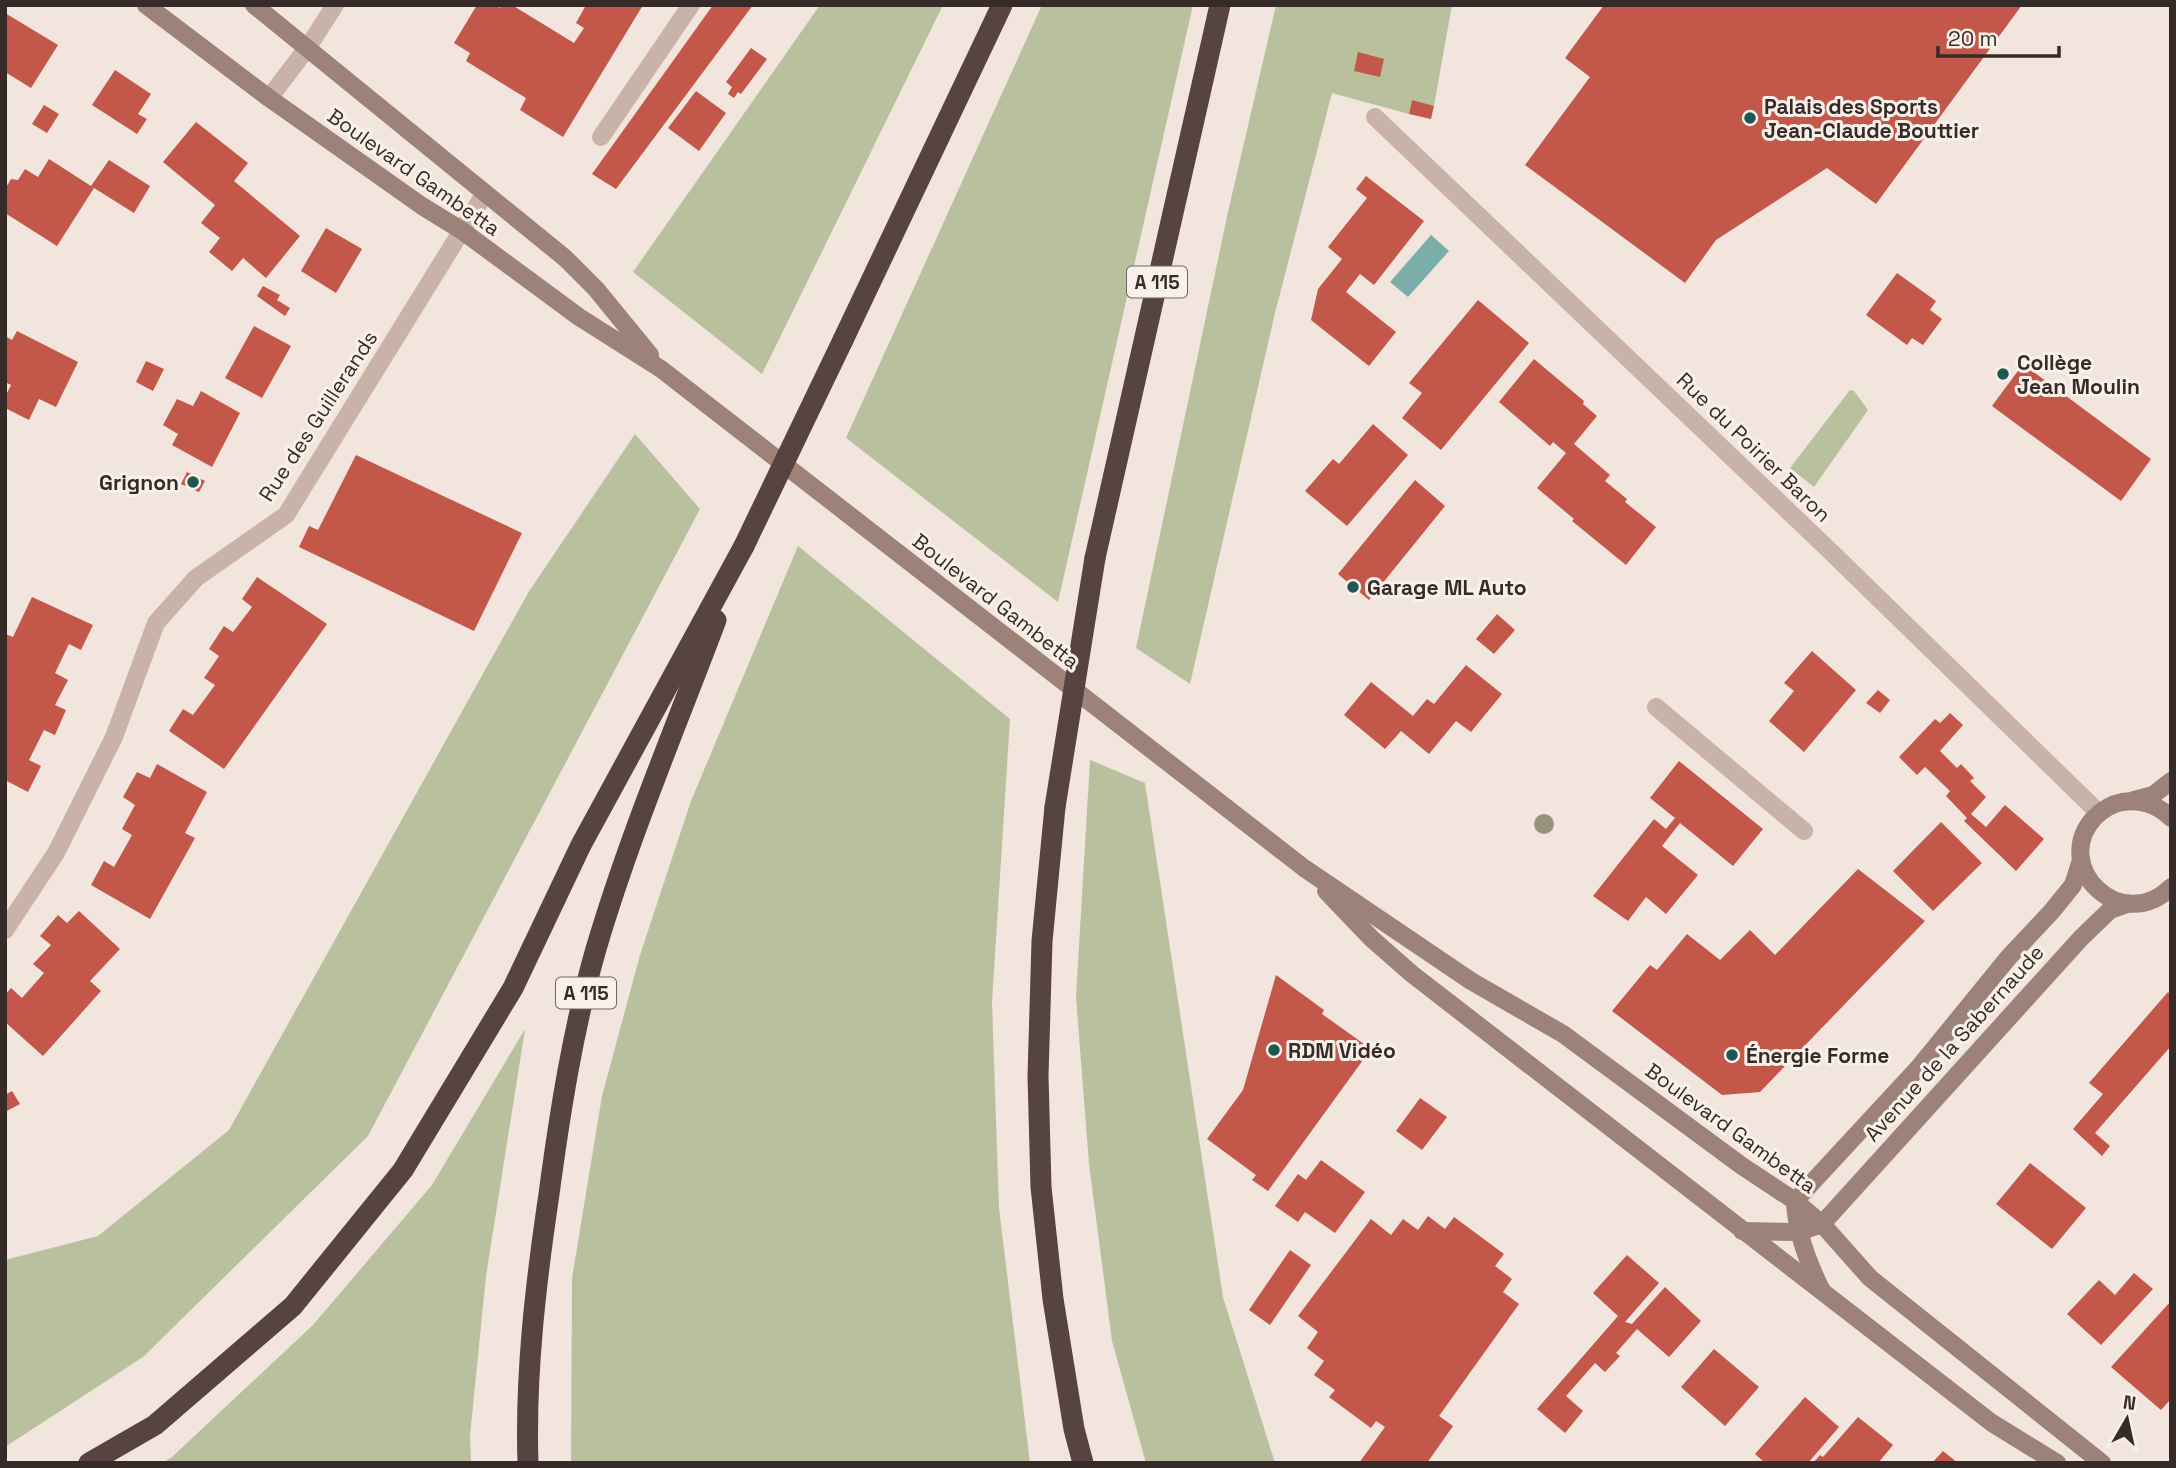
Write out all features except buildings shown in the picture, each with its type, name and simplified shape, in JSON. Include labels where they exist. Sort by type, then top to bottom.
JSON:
[{"type":"highway","name":"A 115","points":[[528,1463],[527,1425],[537,1276],[563,1092],[596,950],[653,786],[744,546],[1002,5]]},
{"type":"highway","name":"A 115","points":[[1083,1463],[1074,1429],[1054,1299],[1041,1187],[1038,1076],[1042,942],[1055,807],[1095,558],[1220,5]]},
{"type":"highway","points":[[89,1463],[155,1425],[293,1306],[403,1170],[513,988],[581,845],[744,546]]},
{"type":"main road","name":"Boulevard Gambetta","points":[[146,5],[269,98],[422,206],[461,230],[579,317],[661,369],[1304,868],[1398,929],[1471,981],[1563,1034],[1742,1166],[1795,1201],[1822,1224],[1870,1278],[2102,1463]]},
{"type":"main road","name":"Boulevard Gambetta","points":[[254,5],[565,258],[596,289],[661,369]]},
{"type":"main road","points":[[2099,813],[2115,804],[2153,795],[2171,781]]},
{"type":"main road","points":[[2132,801],[2148,803],[2171,818]]},
{"type":"main road","name":"Avenue de la Sabernaude","points":[[1795,1201],[1920,1066],[2008,958],[2073,885],[2081,860],[2082,839],[2089,824],[2099,813]]},
{"type":"main road","points":[[2081,860],[2092,885],[2104,896],[2127,904]]},
{"type":"main road","name":"Boulevard Gambetta","points":[[1304,868],[1372,939],[1412,974],[1992,1423],[2057,1463]]},
{"type":"main road","name":"Avenue de la Sabernaude","points":[[1822,1224],[2081,938],[2110,910],[2127,904],[2150,902],[2170,890]]},
{"type":"main road","points":[[1795,1201],[1799,1232],[1823,1294]]},
{"type":"main road","points":[[1742,1231],[1799,1232],[1822,1224]]},
{"type":"street","points":[[269,98],[308,47],[335,5]]},
{"type":"street","points":[[601,137],[691,5]]},
{"type":"street","name":"Rue du Poirier Baron","points":[[1375,117],[1827,548],[2099,813]]},
{"type":"street","name":"Rue des Guillerands","points":[[5,930],[56,853],[114,737],[156,623],[196,578],[286,515],[485,193]]},
{"type":"street","points":[[1657,707],[1804,831]]},
{"type":"green space","points":[[820,5],[943,5],[762,374],[633,272]]},
{"type":"green space","points":[[1042,5],[1193,5],[1058,602],[846,438]]},
{"type":"green space","points":[[1276,5],[1452,5],[1434,106],[1412,101],[1409,114],[1332,93],[1275,313],[1190,684],[1136,648],[1228,212]]},
{"type":"green space","points":[[1850,390],[1854,391],[1868,410],[1814,487],[1790,468]]},
{"type":"green space","points":[[635,434],[700,509],[368,1136],[143,1357],[5,1447],[5,1260],[98,1236],[229,1130],[528,593]]},
{"type":"green space","points":[[798,546],[1010,719],[992,1002],[999,1208],[1030,1463],[571,1463],[572,1278],[602,1096],[640,955],[691,801]]},
{"type":"green space","points":[[1090,760],[1145,783],[1223,1297],[1275,1463],[1146,1463],[1112,1341],[1089,1164],[1076,997]]},
{"type":"green space","points":[[525,1029],[486,1276],[470,1436],[471,1463],[162,1463],[172,1457],[313,1325],[432,1185]]},
{"type":"water","points":[[1431,235],[1449,251],[1408,297],[1390,282]]},
{"type":"place","name":"Palais des Sports Jean-Claude Bouttier","points":[[1750,118]]},
{"type":"place","name":"Collège Jean Moulin","points":[[2003,374]]},
{"type":"place","name":"Grignon","points":[[193,482]]},
{"type":"place","name":"Garage ML Auto","points":[[1353,587]]},
{"type":"place","name":"RDM Vidéo","points":[[1274,1050]]},
{"type":"place","name":"Énergie Forme","points":[[1732,1055]]}]
